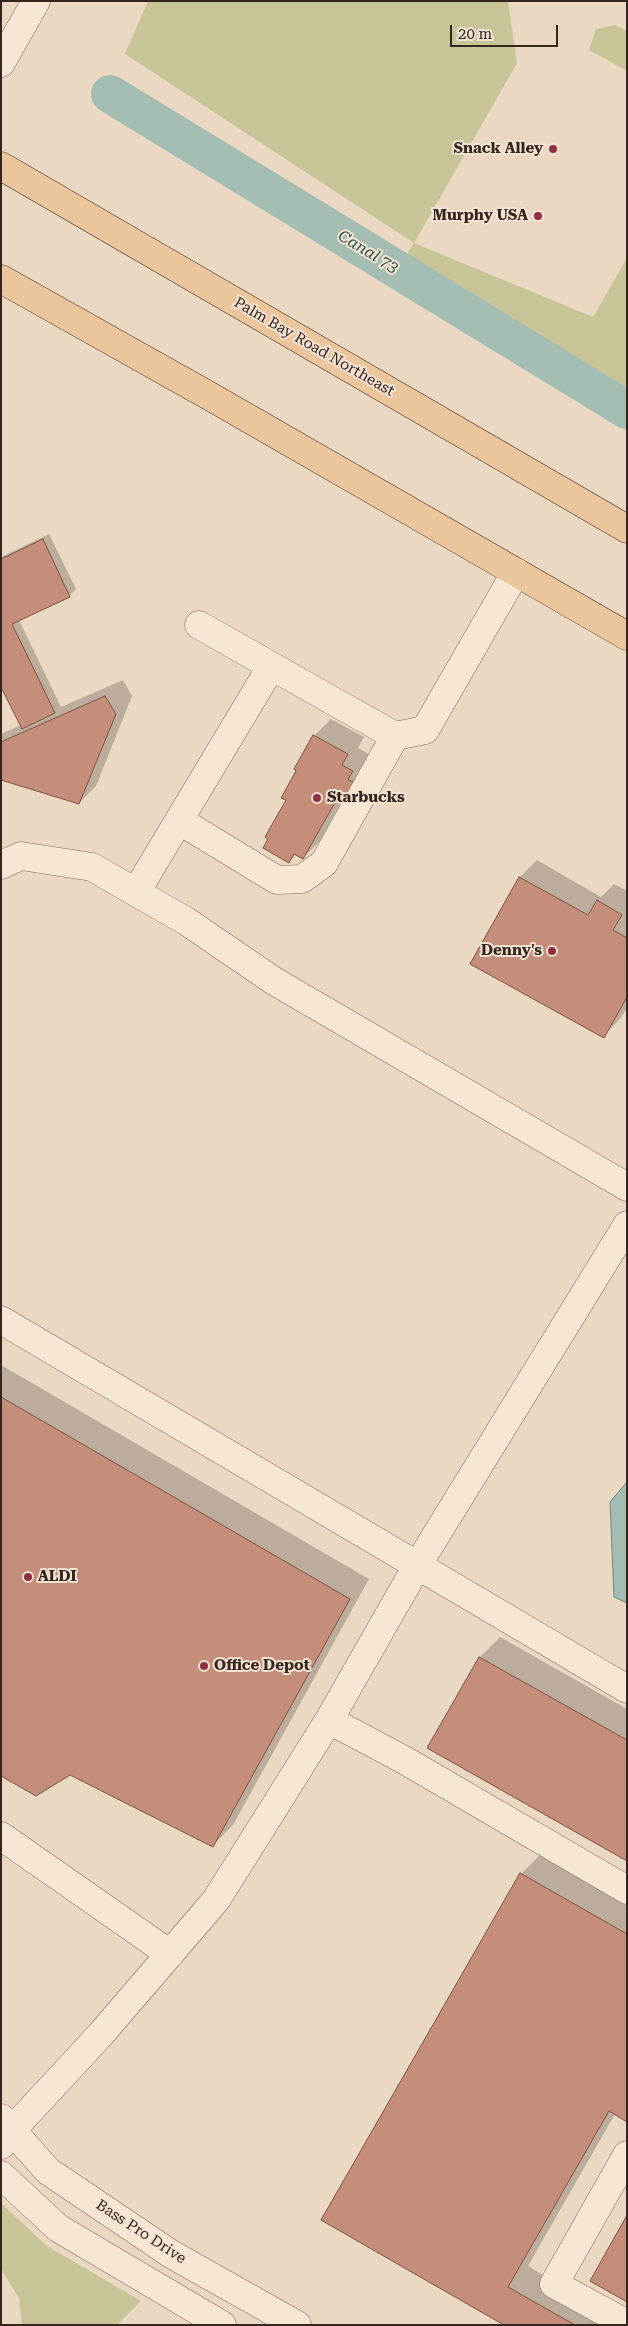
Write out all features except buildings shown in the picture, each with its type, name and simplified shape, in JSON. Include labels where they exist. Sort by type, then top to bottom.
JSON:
[{"type":"main road","name":"Palm Bay Road Northeast","points":[[1,166],[627,529]]},
{"type":"main road","points":[[1,279],[627,636]]},
{"type":"street","points":[[1,63],[36,1]]},
{"type":"street","points":[[199,625],[395,736],[425,730],[516,572]]},
{"type":"street","points":[[136,892],[271,667]]},
{"type":"street","points":[[180,821],[277,880],[302,880],[324,863],[395,736]]},
{"type":"street","points":[[1,865],[21,856],[92,867],[186,921],[274,981],[627,1186]]},
{"type":"street","points":[[5,2131],[101,2034],[216,1900],[328,1720],[418,1566],[627,1225]]},
{"type":"street","points":[[1,1320],[627,1689]]},
{"type":"street","points":[[328,1720],[406,1761],[627,1890]]},
{"type":"street","points":[[1,1836],[170,1954]]},
{"type":"street","name":"Bass Pro Drive","points":[[5,2131],[48,2171],[171,2254],[297,2325]]},
{"type":"street","points":[[627,2155],[554,2284],[627,2324]]},
{"type":"street","points":[[1,2175],[58,2228],[222,2325]]},
{"type":"shaded area","points":[[148,1],[508,1],[517,63],[414,243],[125,54]]},
{"type":"shaded area","points":[[615,25],[627,31],[627,71],[589,50],[596,29]]},
{"type":"shaded area","points":[[414,243],[593,317],[627,258],[627,425],[393,276]]},
{"type":"shaded area","points":[[627,1482],[627,1603],[614,1597],[610,1502]]},
{"type":"shaded area","points":[[1,2203],[47,2246],[141,2301],[117,2325],[22,2325],[19,2298],[1,2269]]},
{"type":"waterway","name":"Canal 73","points":[[110,94],[627,410]]},
{"type":"place","name":"Snack Alley","points":[[553,149]]},
{"type":"place","name":"Murphy USA","points":[[538,216]]},
{"type":"place","name":"Starbucks","points":[[317,798]]},
{"type":"place","name":"Denny's","points":[[552,951]]},
{"type":"place","name":"ALDI","points":[[28,1577]]},
{"type":"place","name":"Office Depot","points":[[204,1666]]}]
